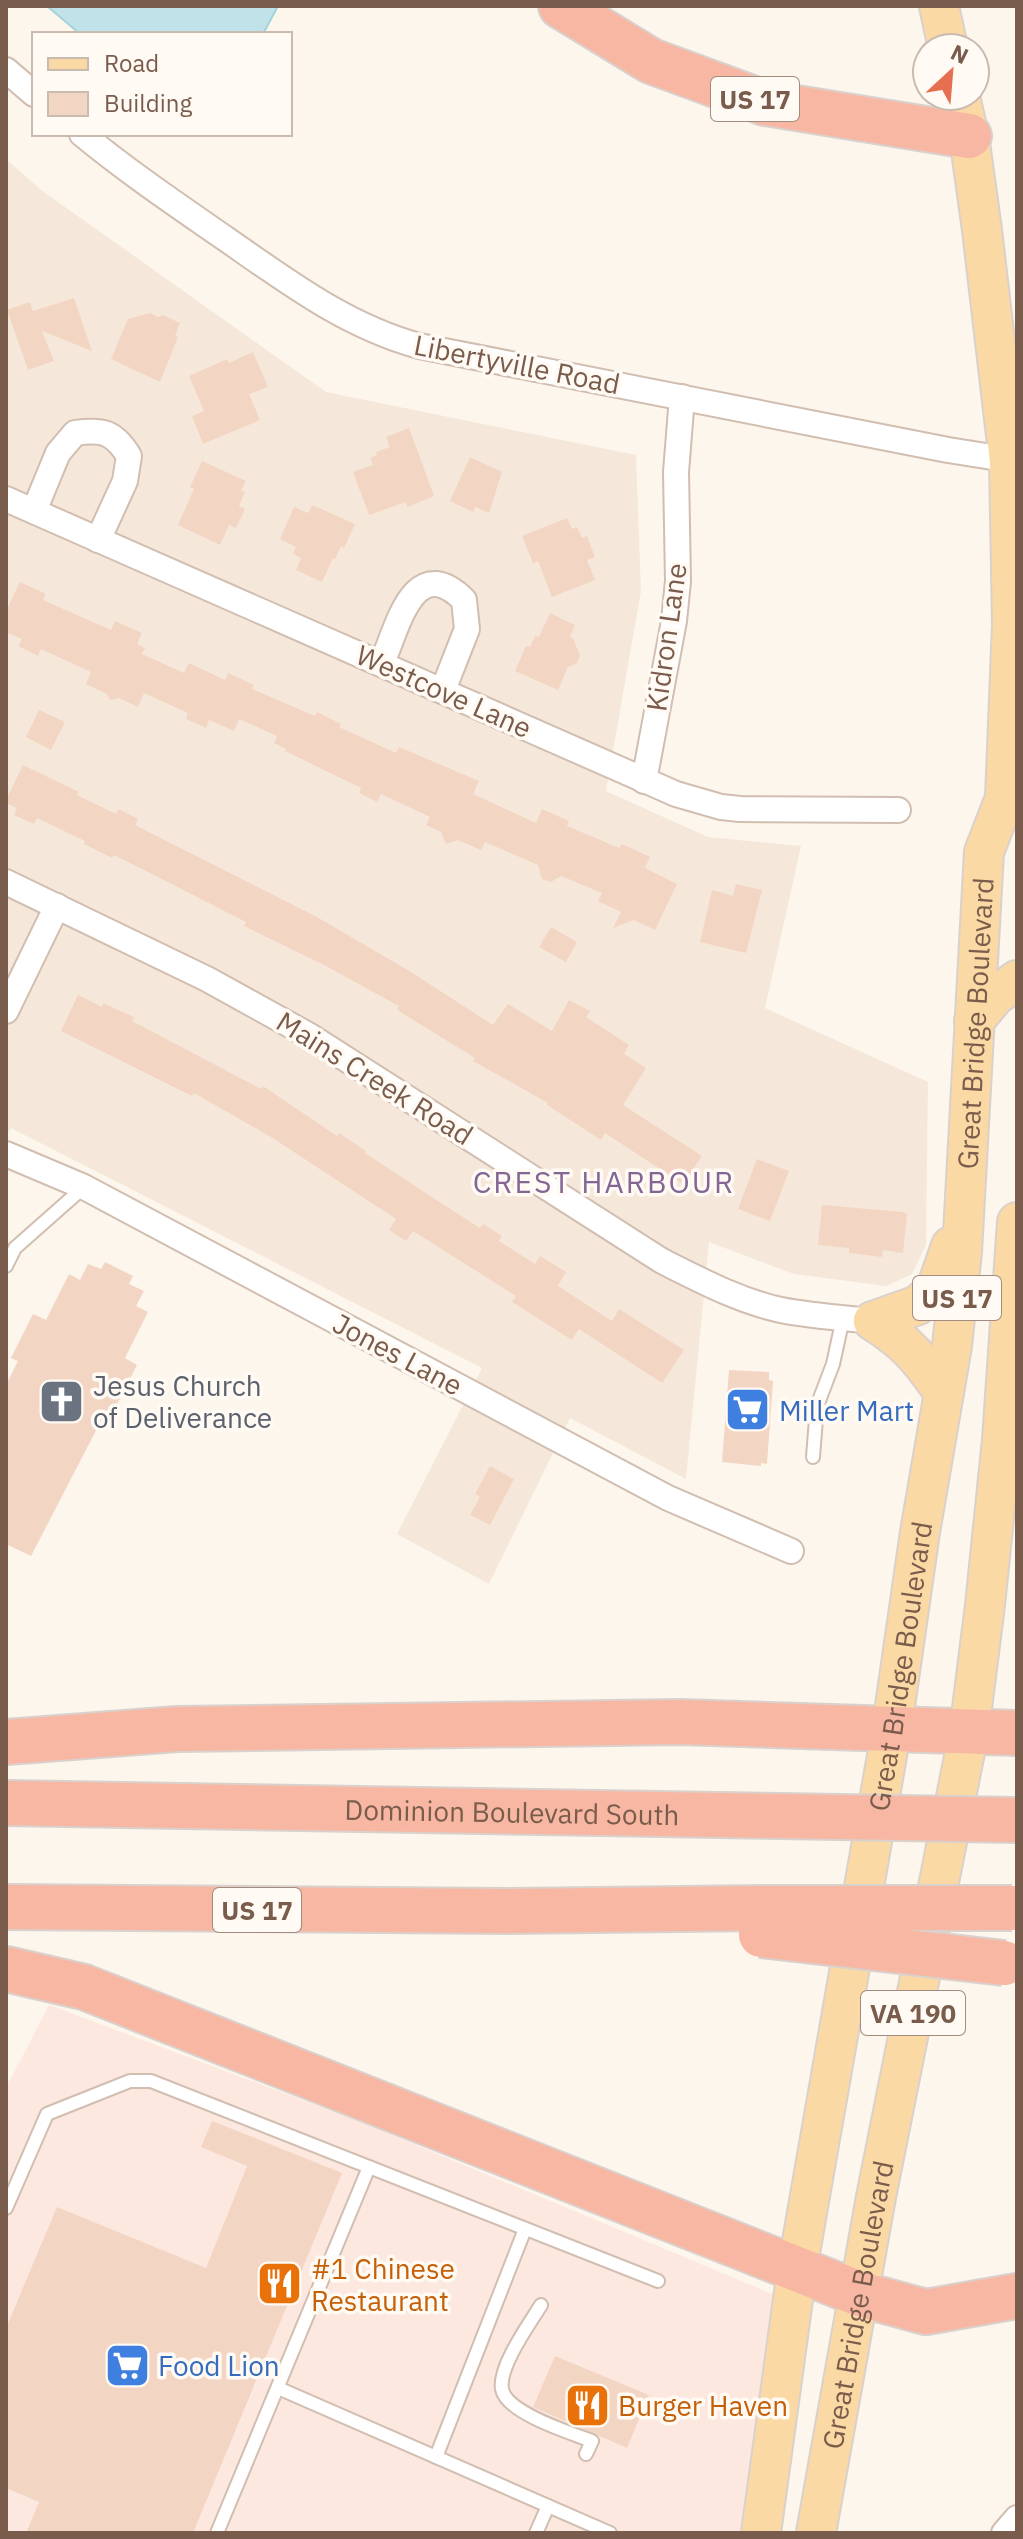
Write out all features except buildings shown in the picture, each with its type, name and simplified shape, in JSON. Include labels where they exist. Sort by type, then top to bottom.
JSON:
[{"type":"highway","name":"US 17","points":[[561,6],[651,61],[765,103],[964,116]]},
{"type":"highway","points":[[6,1742],[177,1729],[680,1722],[1017,1733]]},
{"type":"highway","name":"Dominion Boulevard South","points":[[6,1803],[1017,1820]]},
{"type":"highway","name":"US 17","points":[[6,1907],[509,1911],[763,1922],[1014,1908]]},
{"type":"highway","points":[[763,1922],[1011,1963]]},
{"type":"highway","points":[[6,1969],[84,1987],[860,2294],[926,2312],[1017,2296]]},
{"type":"main road","points":[[939,6],[945,32]]},
{"type":"main road","name":"Great Bridge Boulevard","points":[[761,2533],[797,2270],[892,1727],[944,1393],[965,1202],[984,852],[1013,804],[1013,461],[964,116]]},
{"type":"main road","points":[[974,1021],[995,996],[1017,980]]},
{"type":"main road","points":[[858,1320],[899,1338],[922,1361],[944,1393],[969,1352],[991,1331],[1015,1317],[991,1301],[978,1276],[986,1155],[970,1106]]},
{"type":"main road","points":[[858,1320],[918,1305],[936,1289],[965,1202]]},
{"type":"main road","name":"Great Bridge Boulevard","points":[[816,2533],[879,2181],[969,1732],[1015,1317],[1017,1222]]},
{"type":"street","points":[[6,70],[32,92]]},
{"type":"street","name":"Libertyville Road","points":[[85,136],[166,197],[302,291],[389,338],[1013,461]]},
{"type":"street","name":"Kidron Lane","points":[[644,781],[674,621],[678,581],[676,472],[682,397]]},
{"type":"street","points":[[34,511],[58,453],[75,433],[96,430],[108,435],[119,440],[129,456],[125,481],[98,540]]},
{"type":"street","name":"Westcove Lane","points":[[6,499],[644,781],[700,802],[740,809],[898,810]]},
{"type":"street","points":[[382,663],[411,596],[421,586],[435,583],[452,588],[464,600],[467,629],[443,690]]},
{"type":"street","name":"Mains Creek Road","points":[[6,882],[207,979],[310,1036],[662,1261],[747,1300],[782,1310],[858,1320]]},
{"type":"street","points":[[6,1011],[57,906]]},
{"type":"street","name":"Jones Lane","points":[[6,1154],[84,1187],[668,1498],[791,1551]]},
{"type":"street","points":[[1004,2533],[1017,2518]]},
{"type":"lane","points":[[6,1266],[15,1248],[84,1187]]},
{"type":"lane","points":[[813,1457],[817,1406],[833,1364],[858,1320]]},
{"type":"lane","points":[[6,2208],[47,2114],[130,2081],[151,2081],[658,2281]]},
{"type":"lane","points":[[217,2533],[369,2167]]},
{"type":"lane","points":[[436,2457],[525,2229]]},
{"type":"lane","points":[[541,2305],[516,2345],[506,2367],[502,2389],[508,2401],[529,2416],[592,2441],[586,2454]]},
{"type":"lane","points":[[278,2388],[610,2533]]},
{"type":"lane","points":[[536,2533],[548,2506]]},
{"type":"shaded area","points":[[6,159],[41,190],[326,392],[636,455],[641,591],[606,791],[708,837],[801,846],[765,1008],[928,1082],[926,1245],[912,1274],[886,1286],[794,1274],[709,1242],[686,1479],[570,1418],[489,1584],[397,1534],[482,1368],[11,1128],[6,1136]]},
{"type":"shaded area","points":[[49,2005],[359,2121],[782,2298],[746,2533],[6,2533],[6,2088]]},
{"type":"water","points":[[47,6],[278,6],[264,32],[78,32]]},
{"type":"place","name":"Jesus Church of Deliverance","points":[[62,1401]]},
{"type":"place","name":"Miller Mart","points":[[748,1410]]},
{"type":"place","name":"#1 Chinese Restaurant","points":[[280,2284]]},
{"type":"place","name":"Food Lion","points":[[127,2365]]},
{"type":"place","name":"Burger Haven","points":[[587,2405]]},
{"type":"district","name":"CREST HARBOUR","points":[[604,1181]]}]
